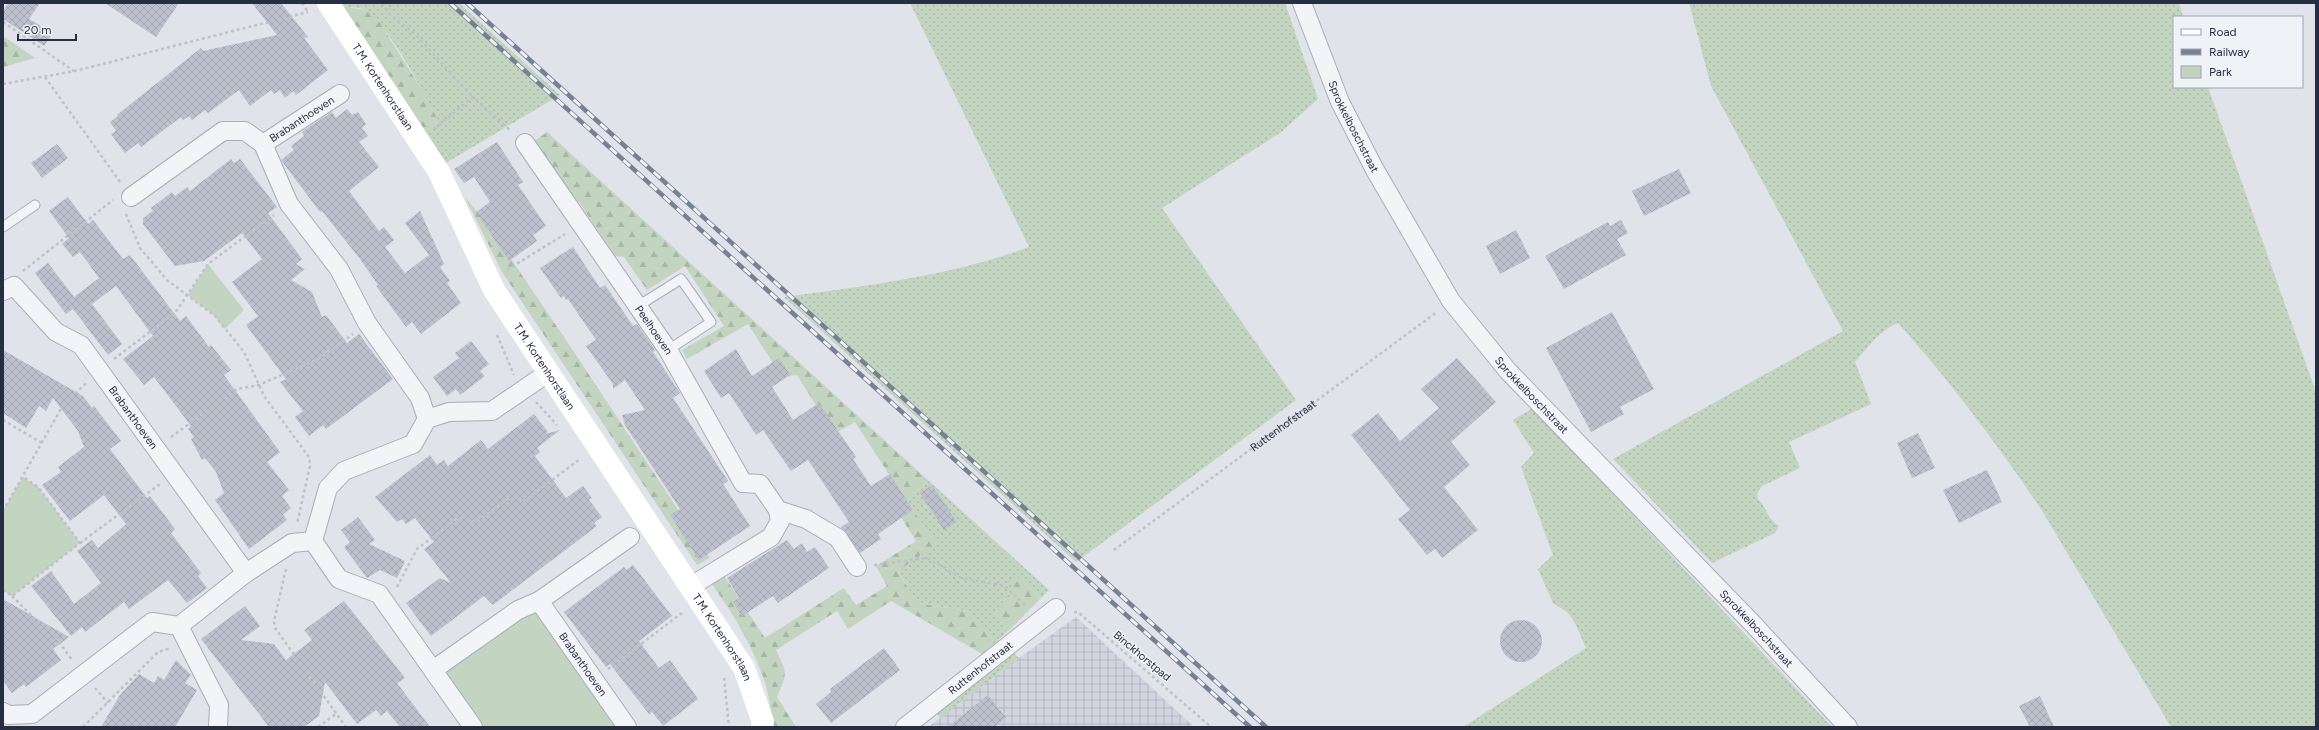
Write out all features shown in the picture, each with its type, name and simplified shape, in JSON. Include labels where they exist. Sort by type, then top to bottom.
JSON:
[{"type":"street","name":"T.M. Kortenhorstlaan","points":[[328,3],[440,172],[494,290],[744,668],[762,722],[762,727]]},
{"type":"street","name":"Sprokkelboschstraat","points":[[1302,3],[1344,108],[1375,170],[1451,301],[1508,371],[1754,625],[1848,727]]},
{"type":"street","name":"Brabanthoeven","points":[[262,144],[340,94]]},
{"type":"street","name":"Brabanthoeven","points":[[131,197],[223,131],[245,131],[262,144],[289,204],[339,269],[368,323],[420,398],[427,419]]},
{"type":"street","name":"Peelhoeven","points":[[525,143],[668,350],[743,484],[760,484],[778,510]]},
{"type":"street","name":"Brabanthoeven","points":[[8,288],[56,332],[81,345],[246,573]]},
{"type":"street","points":[[313,541],[328,488],[344,471],[413,444],[427,419],[449,412],[492,411],[549,372]]},
{"type":"street","points":[[691,586],[771,537],[780,521],[778,510],[806,519],[838,538],[857,567]]},
{"type":"street","points":[[433,670],[518,610],[539,602],[630,537]]},
{"type":"street","points":[[3,712],[8,715],[32,714],[152,622],[179,626],[246,573],[292,543],[313,541]]},
{"type":"street","points":[[313,541],[339,579],[379,594],[473,727]]},
{"type":"street","name":"Brabanthoeven","points":[[539,602],[627,727]]},
{"type":"street","name":"Ruttenhofstraat","points":[[906,727],[1056,608]]},
{"type":"street","points":[[179,626],[220,705],[218,727]]},
{"type":"lane","points":[[3,227],[35,205]]},
{"type":"lane","points":[[638,306],[681,279],[711,322],[668,350]]},
{"type":"path","points":[[382,3],[391,16],[414,33],[473,97],[525,143]]},
{"type":"path","points":[[3,84],[74,71],[308,12]]},
{"type":"path","points":[[3,22],[74,71]]},
{"type":"path","points":[[45,77],[131,197]]},
{"type":"path","points":[[420,141],[473,97]]},
{"type":"path","points":[[8,288],[18,275],[116,198],[131,197]]},
{"type":"path","points":[[131,197],[126,213],[140,248],[167,280],[215,316],[244,352],[264,396],[309,457],[310,466],[274,620],[276,628],[346,727]]},
{"type":"path","points":[[3,511],[62,407],[99,370],[175,313],[208,264],[289,204]]},
{"type":"path","points":[[489,280],[581,224]]},
{"type":"path","name":"Ruttenhofstraat","points":[[1114,550],[1451,301]]},
{"type":"path","points":[[156,448],[237,389],[259,385],[320,358],[368,323]]},
{"type":"path","points":[[3,420],[42,442]]},
{"type":"path","points":[[388,606],[417,549],[458,518],[476,522],[509,498],[524,501],[580,459]]},
{"type":"path","points":[[12,596],[174,473]]},
{"type":"path","points":[[22,477],[38,487],[80,543]]},
{"type":"path","points":[[857,567],[927,558],[962,578],[1005,586],[1040,620]]},
{"type":"path","points":[[3,590],[12,596],[38,623],[49,629],[83,675],[108,703]]},
{"type":"path","name":"Binckhorstpad","points":[[1056,608],[1078,612],[1211,727]]},
{"type":"path","points":[[594,680],[683,613]]},
{"type":"path","points":[[83,727],[158,652],[187,642]]},
{"type":"path","points":[[318,727],[336,714]]},
{"type":"shaded area","points":[[1076,617],[1194,727],[928,727],[1019,658]]},
{"type":"green space","points":[[341,3],[459,3],[560,95],[446,163],[425,131],[439,123],[416,79],[396,46],[375,19],[364,10],[343,6]]},
{"type":"green space","points":[[910,3],[1285,3],[1318,99],[1280,133],[1162,208],[1296,400],[1076,562],[784,297],[877,284],[939,273],[969,266],[1029,247]]},
{"type":"green space","points":[[1689,3],[2179,3],[2183,16],[2173,16],[2173,88],[2208,88],[2316,392],[2316,727],[2171,727],[2041,509],[1973,414],[1898,323],[1880,334],[1855,362],[1871,404],[1789,442],[1800,468],[1762,486],[1757,494],[1758,499],[1769,517],[1779,526],[1775,533],[1712,563],[1613,459],[1843,331],[1711,86]]},
{"type":"green space","points":[[343,6],[364,10],[377,18],[422,90],[440,124],[425,131]]},
{"type":"green space","points":[[3,36],[35,58],[3,67]]},
{"type":"green space","points":[[547,132],[930,482],[905,498],[936,544],[898,571],[912,595],[923,604],[968,611],[995,643],[982,654],[891,601],[848,629],[837,611],[776,650],[783,664],[785,674],[777,697],[796,727],[771,727],[771,709],[767,689],[752,649],[730,611],[708,579],[721,571],[765,638],[844,588],[856,605],[887,586],[876,566],[916,541],[883,489],[894,482],[855,422],[834,434],[797,375],[782,377],[748,324],[687,359],[682,350],[724,326],[685,266],[647,290],[624,257],[615,256],[579,202],[571,203],[530,144]]},
{"type":"green space","points":[[465,197],[490,228],[710,558],[697,565],[502,272]]},
{"type":"green space","points":[[208,264],[244,310],[225,329],[215,316],[188,295]]},
{"type":"green space","points":[[1533,408],[1832,727],[1463,727],[1586,648],[1574,621],[1567,612],[1553,603],[1538,569],[1553,555],[1521,467],[1534,453],[1513,420]]},
{"type":"green space","points":[[23,477],[38,487],[80,543],[12,596],[3,590],[3,511]]},
{"type":"green space","points":[[930,482],[1049,590],[1041,598],[1017,577],[1010,593],[996,610],[995,614],[1007,632],[995,643],[968,611],[923,604],[912,595],[898,570],[936,544],[905,498]]},
{"type":"green space","points":[[1017,577],[1041,598],[1007,632],[995,614],[996,610],[1010,593],[1013,578]]},
{"type":"green space","points":[[540,605],[626,727],[484,727],[449,680],[446,674],[453,663]]},
{"type":"green space","points":[[1010,650],[1019,658],[940,718],[932,705]]},
{"type":"building","points":[[8,3],[40,3],[29,19],[53,33],[44,46],[3,19],[3,11]]},
{"type":"building","points":[[105,3],[179,3],[156,37]]},
{"type":"building","points":[[252,3],[281,3],[308,37],[304,38],[328,70],[296,95],[293,91],[285,98],[280,90],[274,94],[271,90],[250,106],[239,90],[208,113],[205,110],[192,120],[189,116],[183,120],[181,117],[141,147],[138,143],[125,153],[111,134],[116,131],[110,122],[201,48],[203,51],[277,35]]},
{"type":"building","points":[[347,109],[352,115],[358,112],[366,124],[362,128],[368,136],[359,142],[379,167],[349,191],[379,231],[384,227],[394,240],[385,247],[405,273],[429,255],[405,223],[420,211],[444,264],[440,267],[450,281],[447,283],[461,303],[421,334],[412,322],[406,327],[376,286],[378,285],[360,259],[322,211],[320,212],[281,160],[294,150],[291,146],[304,136],[302,132],[332,112],[336,118]]},
{"type":"building","points":[[497,142],[523,182],[518,185],[546,226],[533,235],[537,241],[509,261],[476,212],[490,202],[474,177],[464,183],[454,169]]},
{"type":"building","points":[[57,144],[68,158],[42,178],[31,163]]},
{"type":"building","points":[[231,159],[234,163],[240,159],[277,207],[268,213],[302,259],[296,264],[305,269],[291,280],[312,292],[322,317],[326,315],[347,343],[359,334],[393,379],[326,429],[323,425],[309,436],[295,417],[303,411],[280,382],[286,379],[246,325],[258,316],[232,282],[262,259],[242,233],[204,261],[175,266],[143,224],[143,218],[153,211],[151,208],[172,192],[175,196],[187,187],[190,191]]},
{"type":"building","points":[[1679,169],[1691,193],[1644,216],[1632,191]]},
{"type":"building","points":[[68,197],[88,224],[93,220],[123,259],[130,255],[180,321],[186,316],[209,347],[211,345],[231,370],[224,375],[280,452],[267,462],[289,490],[282,496],[291,508],[283,515],[287,520],[249,549],[215,500],[224,493],[216,472],[205,458],[202,460],[191,439],[194,437],[188,429],[191,426],[154,377],[144,385],[123,359],[153,336],[116,286],[92,304],[122,344],[108,355],[73,309],[66,314],[35,273],[48,263],[74,297],[99,278],[80,252],[73,257],[62,244],[69,238],[49,211]]},
{"type":"building","points":[[1621,220],[1628,233],[1617,239],[1626,255],[1564,289],[1545,256],[1608,222],[1610,226]]},
{"type":"building","points":[[1516,230],[1530,258],[1500,274],[1486,246]]},
{"type":"building","points":[[573,247],[600,288],[605,285],[633,326],[637,324],[655,350],[653,352],[680,393],[673,398],[728,481],[723,484],[750,526],[699,560],[670,515],[680,509],[625,425],[622,415],[645,410],[625,380],[613,389],[613,384],[586,346],[596,340],[568,299],[566,300],[564,296],[561,298],[540,268]]},
{"type":"building","points":[[1612,312],[1654,389],[1620,407],[1624,414],[1591,432],[1546,348]]},
{"type":"building","points":[[471,341],[489,364],[480,371],[485,376],[460,395],[456,389],[447,396],[433,377],[459,358],[455,353]]},
{"type":"building","points":[[736,349],[752,376],[779,358],[790,375],[772,387],[793,420],[819,403],[856,457],[853,459],[871,486],[890,474],[913,510],[878,534],[881,539],[860,553],[841,527],[849,522],[808,460],[791,471],[763,430],[756,435],[729,393],[721,398],[704,371]]},
{"type":"building","points":[[3,350],[83,396],[92,408],[94,406],[121,441],[110,449],[147,498],[150,496],[175,529],[171,533],[201,573],[198,576],[207,588],[187,603],[168,580],[129,609],[124,602],[85,632],[82,627],[71,636],[31,586],[51,571],[74,604],[101,583],[77,551],[92,540],[98,548],[126,524],[104,495],[70,521],[42,485],[61,472],[58,467],[84,447],[78,431],[53,398],[46,411],[39,406],[26,428],[3,413]]},
{"type":"building","points":[[1457,358],[1496,402],[1451,442],[1470,465],[1444,487],[1478,530],[1442,558],[1435,549],[1427,555],[1398,519],[1410,510],[1351,435],[1378,413],[1400,441],[1439,408],[1421,389]]},
{"type":"building","points":[[534,414],[548,432],[545,434],[560,430],[537,448],[540,452],[535,456],[566,498],[583,486],[592,498],[589,500],[602,517],[594,523],[597,526],[493,605],[484,596],[431,636],[406,603],[440,578],[451,583],[424,549],[434,542],[415,518],[406,524],[402,519],[397,522],[375,497],[430,455],[437,465],[444,460],[448,466],[481,440],[488,449]]},
{"type":"building","points":[[1918,433],[1935,468],[1912,478],[1897,443]]},
{"type":"building","points":[[1987,470],[2002,502],[1959,523],[1943,490]]},
{"type":"building","points":[[932,485],[957,522],[944,530],[920,493]]},
{"type":"building","points":[[358,517],[375,540],[369,544],[405,561],[397,578],[380,570],[367,578],[344,547],[350,542],[341,530]]},
{"type":"building","points":[[787,540],[794,549],[802,543],[807,552],[815,547],[829,568],[778,603],[773,596],[742,616],[733,602],[739,598],[727,578]]},
{"type":"building","points":[[633,565],[672,616],[639,641],[659,668],[670,660],[698,699],[663,726],[652,712],[649,714],[610,664],[606,667],[564,612],[624,567],[626,570]]},
{"type":"building","points":[[3,599],[69,637],[53,649],[61,660],[26,687],[24,684],[12,693],[3,681]]},
{"type":"building","points":[[344,601],[405,678],[397,683],[430,727],[400,727],[387,711],[381,716],[376,710],[357,724],[325,682],[319,716],[304,727],[269,727],[201,639],[245,606],[260,626],[241,640],[274,644],[286,660],[312,640],[304,630]]},
{"type":"building","points":[[1517,620],[1525,620],[1533,623],[1539,629],[1542,641],[1539,653],[1533,659],[1525,662],[1517,662],[1509,659],[1503,653],[1500,645],[1500,637],[1503,629],[1509,623]]},
{"type":"building","points":[[884,648],[900,670],[831,723],[816,704],[831,692],[830,689]]},
{"type":"building","points":[[176,660],[191,675],[185,683],[197,690],[175,727],[101,727],[120,695],[139,674],[154,683],[158,676],[164,680]]},
{"type":"building","points":[[988,695],[1006,718],[994,727],[948,727]]},
{"type":"building","points":[[2040,696],[2054,727],[2030,727],[2019,706]]},
{"type":"railway","points":[[450,3],[1250,727]]},
{"type":"railway","points":[[467,3],[1266,727]]}]
